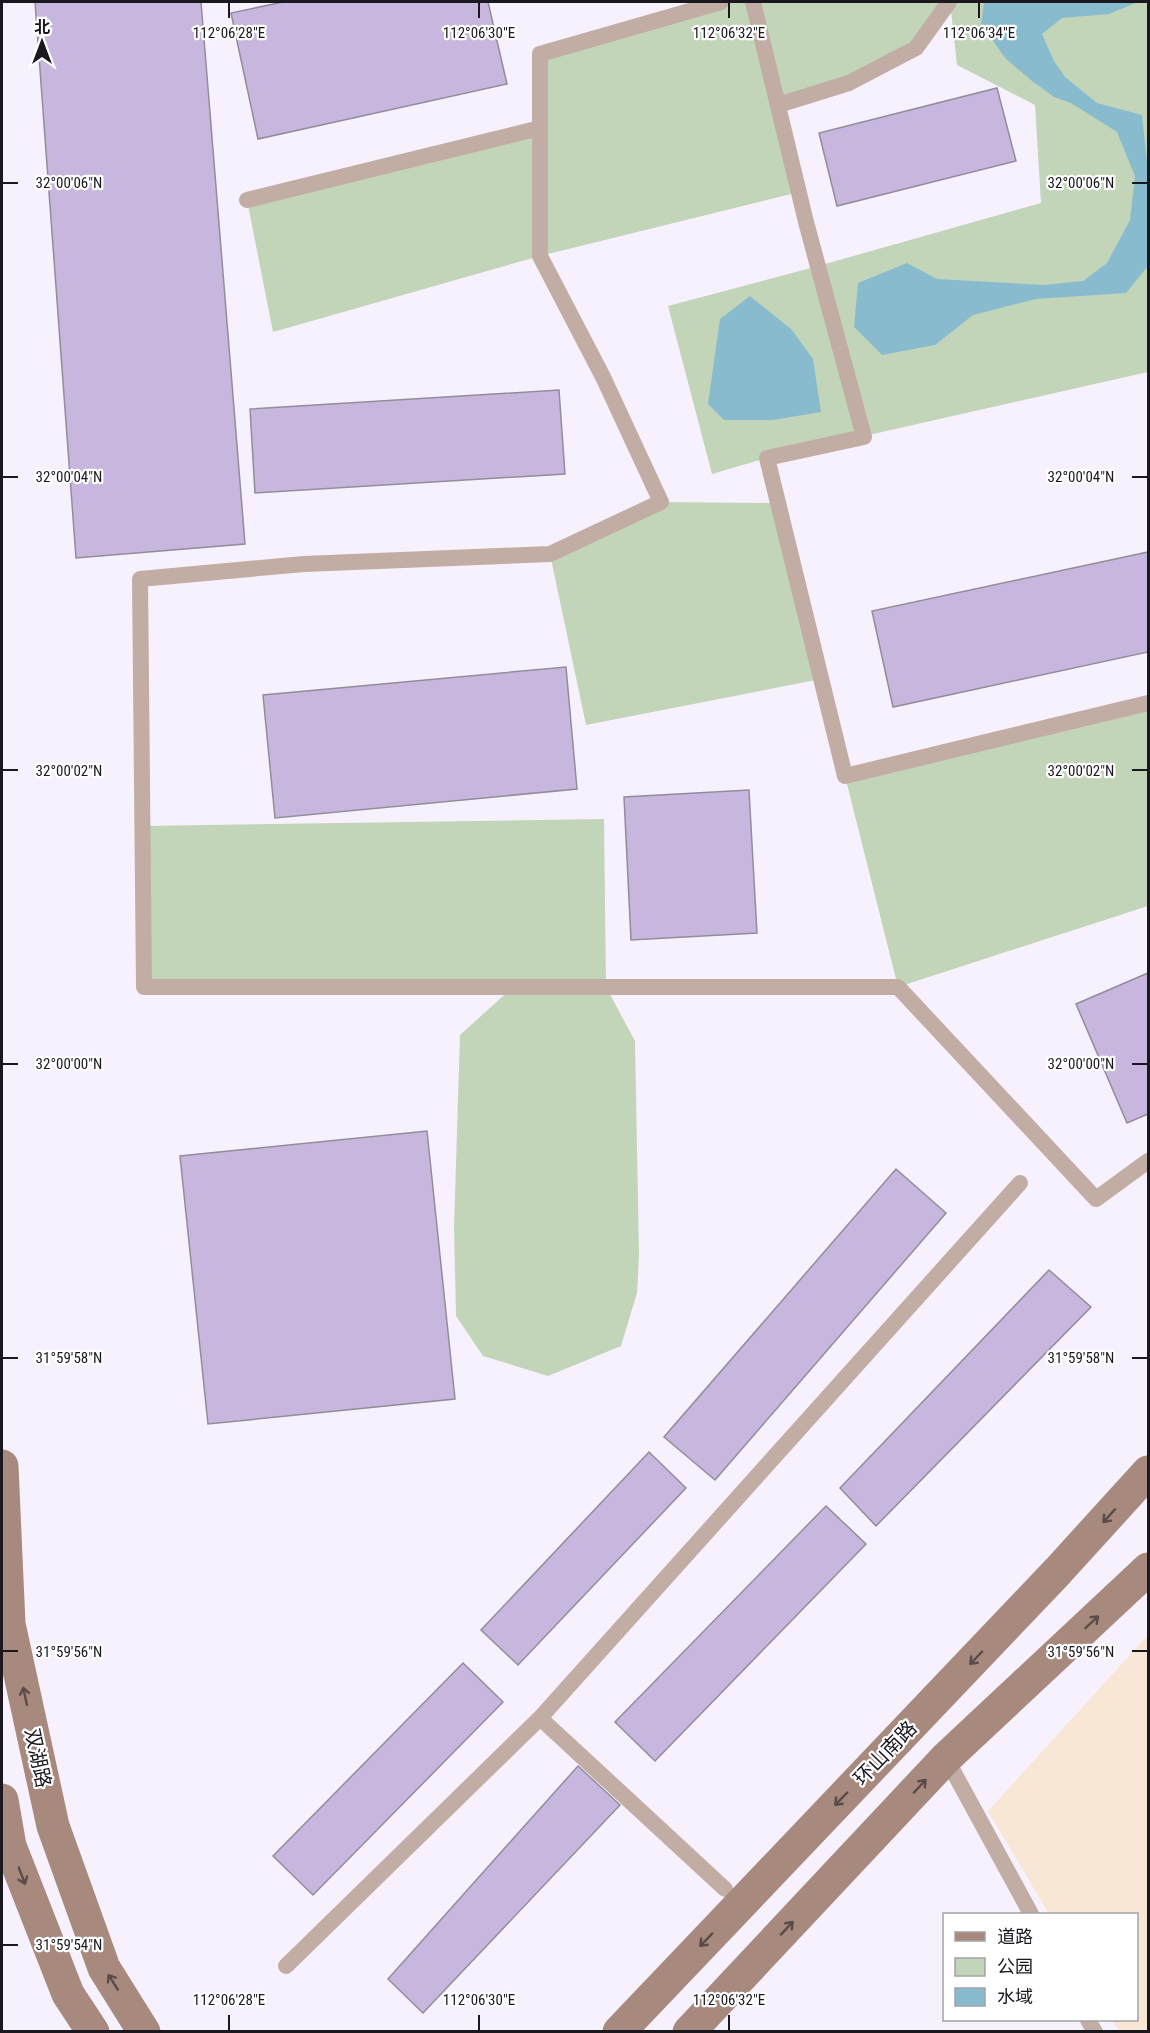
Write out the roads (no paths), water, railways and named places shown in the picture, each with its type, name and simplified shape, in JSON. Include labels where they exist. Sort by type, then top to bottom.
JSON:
[{"type":"main road","name":"双湖路","points":[[2,1466],[9,1624],[53,1826],[104,1968],[144,2031]]},
{"type":"main road","name":"环山南路","points":[[619,2031],[1042,1588],[1149,1472]]},
{"type":"main road","points":[[689,2031],[946,1758],[1149,1569]]},
{"type":"main road","points":[[2,1800],[10,1846],[68,1994],[93,2031]]},
{"type":"lane","points":[[721,2],[540,54],[540,256],[603,377],[661,502],[550,554],[303,564],[140,579],[144,987],[898,987],[1096,1199],[1149,1161]]},
{"type":"lane","points":[[753,2],[806,222],[864,436],[767,458],[845,776],[1149,703]]},
{"type":"lane","points":[[778,105],[849,83],[916,48],[949,2]]},
{"type":"lane","points":[[247,200],[540,128]]},
{"type":"lane","points":[[286,1966],[540,1718],[1020,1184]]},
{"type":"lane","points":[[540,1718],[725,1888]]},
{"type":"lane","points":[[946,1758],[1030,1913]]},
{"type":"water","points":[[984,2],[1138,2],[1109,14],[1062,18],[1042,34],[1054,61],[1065,77],[1097,103],[1142,115],[1148,171],[1148,266],[1126,293],[1036,299],[973,315],[935,345],[882,355],[854,327],[858,283],[907,263],[937,279],[1044,285],[1083,281],[1107,263],[1130,220],[1135,176],[1117,132],[1071,103],[1054,97],[1006,59],[981,24]]},
{"type":"water","points":[[750,296],[791,329],[813,359],[821,412],[773,420],[724,420],[708,404],[720,319]]}]
